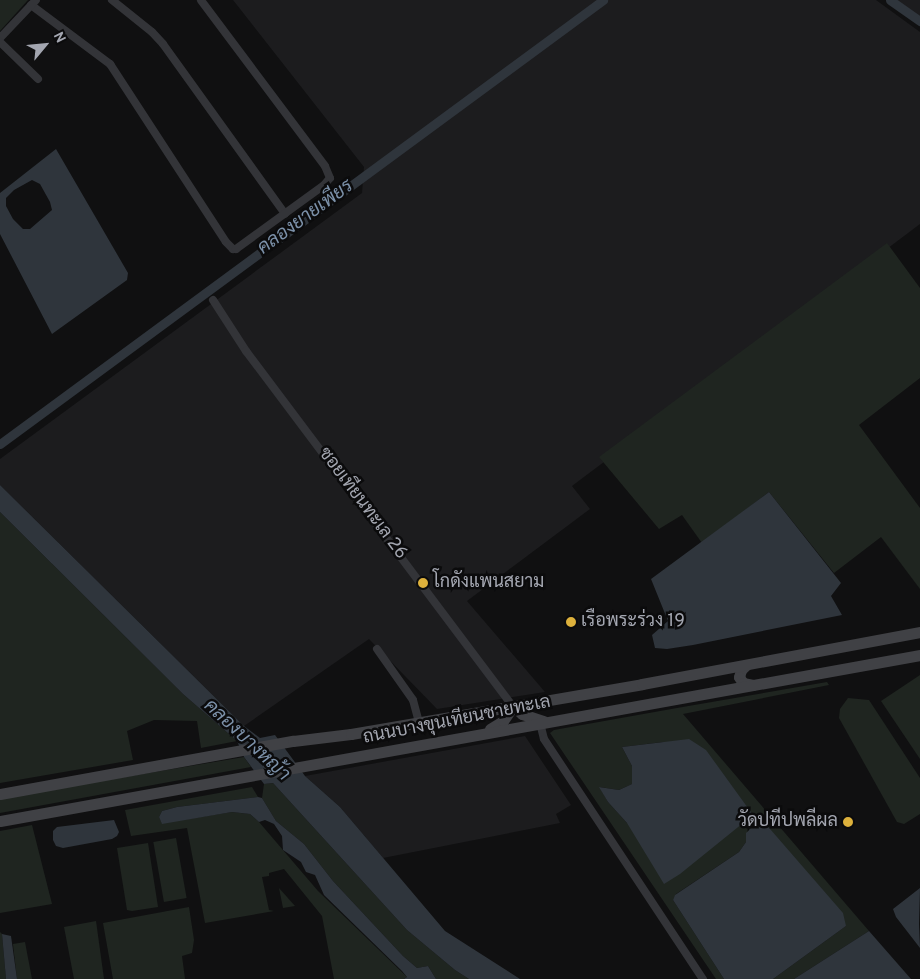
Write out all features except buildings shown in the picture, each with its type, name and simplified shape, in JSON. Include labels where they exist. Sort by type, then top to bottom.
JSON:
[{"type":"main road","name":"ถนนบางขุนเทียนชายทะเล","points":[[0,794],[293,741],[351,734],[746,665],[920,632]]},
{"type":"main road","name":"ถนนบางขุนเทียนชายทะเล","points":[[0,821],[920,656]]},
{"type":"main road","points":[[746,665],[741,670],[739,677],[743,683],[753,685]]},
{"type":"main road","points":[[477,735],[498,725],[512,706],[522,714],[544,722]]},
{"type":"street","points":[[112,0],[152,32],[163,44],[285,214]]},
{"type":"street","points":[[0,38],[34,2],[98,54],[114,70],[233,249],[242,246],[329,181],[330,174],[200,0]]},
{"type":"street","points":[[0,42],[38,79]]},
{"type":"street","name":"ซอยเทียนทะเล 26","points":[[213,300],[246,351],[512,706]]},
{"type":"street","points":[[377,649],[413,700],[419,722]]},
{"type":"street","points":[[544,722],[544,739],[704,979]]},
{"type":"shaded area","points":[[0,0],[28,0],[0,31]]},
{"type":"shaded area","points":[[233,0],[876,0],[920,32],[920,224],[572,486],[590,509],[467,601],[545,692],[437,709],[369,639],[244,726],[0,485],[0,459],[362,193],[364,167]]},
{"type":"shaded area","points":[[896,0],[920,0],[920,18],[911,12]]},
{"type":"shaded area","points":[[887,243],[920,288],[920,378],[859,425],[920,508],[920,589],[881,537],[834,573],[769,492],[702,543],[682,515],[659,529],[599,457]]},
{"type":"shaded area","points":[[0,512],[183,694],[237,741],[201,748],[197,721],[154,720],[127,731],[133,760],[0,783]]},
{"type":"shaded area","points":[[920,675],[920,759],[881,701]]},
{"type":"shaded area","points":[[827,682],[829,685],[683,714],[869,931],[794,979],[773,979],[846,926],[746,842],[739,852],[676,894],[673,900],[724,979],[716,979],[550,733],[554,730]],"holes":[[[663,742],[627,823],[608,802],[600,787],[619,790],[632,784],[632,766],[622,747]]]},
{"type":"shaded area","points":[[848,698],[869,700],[920,778],[920,814],[904,824],[897,822],[839,718],[840,709]]},
{"type":"shaded area","points":[[525,736],[571,805],[556,814],[560,823],[383,858],[340,807],[305,776]]},
{"type":"shaded area","points":[[244,757],[251,767],[0,813],[0,798]]},
{"type":"shaded area","points":[[273,783],[407,930],[455,970],[469,979],[436,979],[428,966],[417,968],[403,956],[333,881],[304,844],[276,821],[262,798],[264,784]]},
{"type":"shaded area","points":[[252,787],[258,797],[177,807],[162,811],[159,817],[162,823],[232,812],[250,814],[318,891],[407,977],[404,979],[334,979],[322,916],[284,869],[262,877],[269,910],[274,911],[205,923],[187,828],[131,836],[125,810]]},
{"type":"shaded area","points":[[32,825],[52,904],[0,913],[0,831]]},
{"type":"shaded area","points":[[176,838],[187,898],[164,902],[153,842]]},
{"type":"shaded area","points":[[148,843],[158,907],[127,910],[117,848]]},
{"type":"shaded area","points":[[279,888],[295,906],[283,908]]},
{"type":"shaded area","points":[[189,907],[194,940],[192,953],[182,956],[185,979],[113,979],[103,923]]},
{"type":"shaded area","points":[[96,921],[104,979],[74,979],[64,927]]},
{"type":"shaded area","points":[[0,932],[2,934],[6,979],[0,979]]},
{"type":"shaded area","points":[[25,942],[32,979],[17,979],[13,944]]},
{"type":"water","points":[[56,149],[128,273],[127,280],[52,334],[0,234],[0,193]],"holes":[[[32,180],[40,184],[50,202],[52,210],[30,229],[23,229],[13,219],[6,206],[6,198],[14,190]]]},
{"type":"water","name":"คลองบางหญ้า","points":[[0,485],[244,726],[260,738],[275,735],[305,776],[340,807],[445,931],[520,979],[469,979],[455,970],[407,930],[273,783],[264,784],[244,757],[237,741],[183,694],[0,512]]},
{"type":"water","points":[[769,492],[841,583],[831,596],[842,615],[693,645],[667,649],[655,648],[652,635],[668,621],[651,579]]},
{"type":"water","points":[[689,739],[706,750],[753,815],[680,874],[664,884],[627,823],[608,802],[599,787],[619,790],[632,784],[632,766],[622,747]]},
{"type":"water","points":[[262,798],[276,821],[304,844],[333,881],[403,956],[417,968],[428,966],[436,979],[404,979],[407,977],[402,971],[324,895],[315,875],[306,872],[301,862],[283,850],[282,836],[274,824],[265,820],[259,822],[250,814],[232,812],[162,824],[159,817],[162,811],[177,807]]},
{"type":"water","points":[[114,820],[119,832],[112,839],[63,848],[56,846],[53,840],[53,831],[57,827]]},
{"type":"water","points":[[764,822],[843,913],[846,926],[773,979],[724,979],[673,900],[675,895],[739,852],[746,842],[746,833],[753,826]]},
{"type":"water","points":[[920,888],[920,948],[896,917],[893,909]]},
{"type":"water","points":[[869,931],[911,979],[794,979]]},
{"type":"water","points":[[2,934],[11,936],[17,979],[6,979]]},
{"type":"waterway","name":"คลองยายเพียร","points":[[0,444],[603,0]]},
{"type":"waterway","points":[[890,0],[920,21]]},
{"type":"place","name":"โกดังแพนสยาม","points":[[423,583]]},
{"type":"place","name":"เรือพระร่วง 19","points":[[571,622]]},
{"type":"place","name":"วัดปทีปพลีผล","points":[[848,822]]}]
